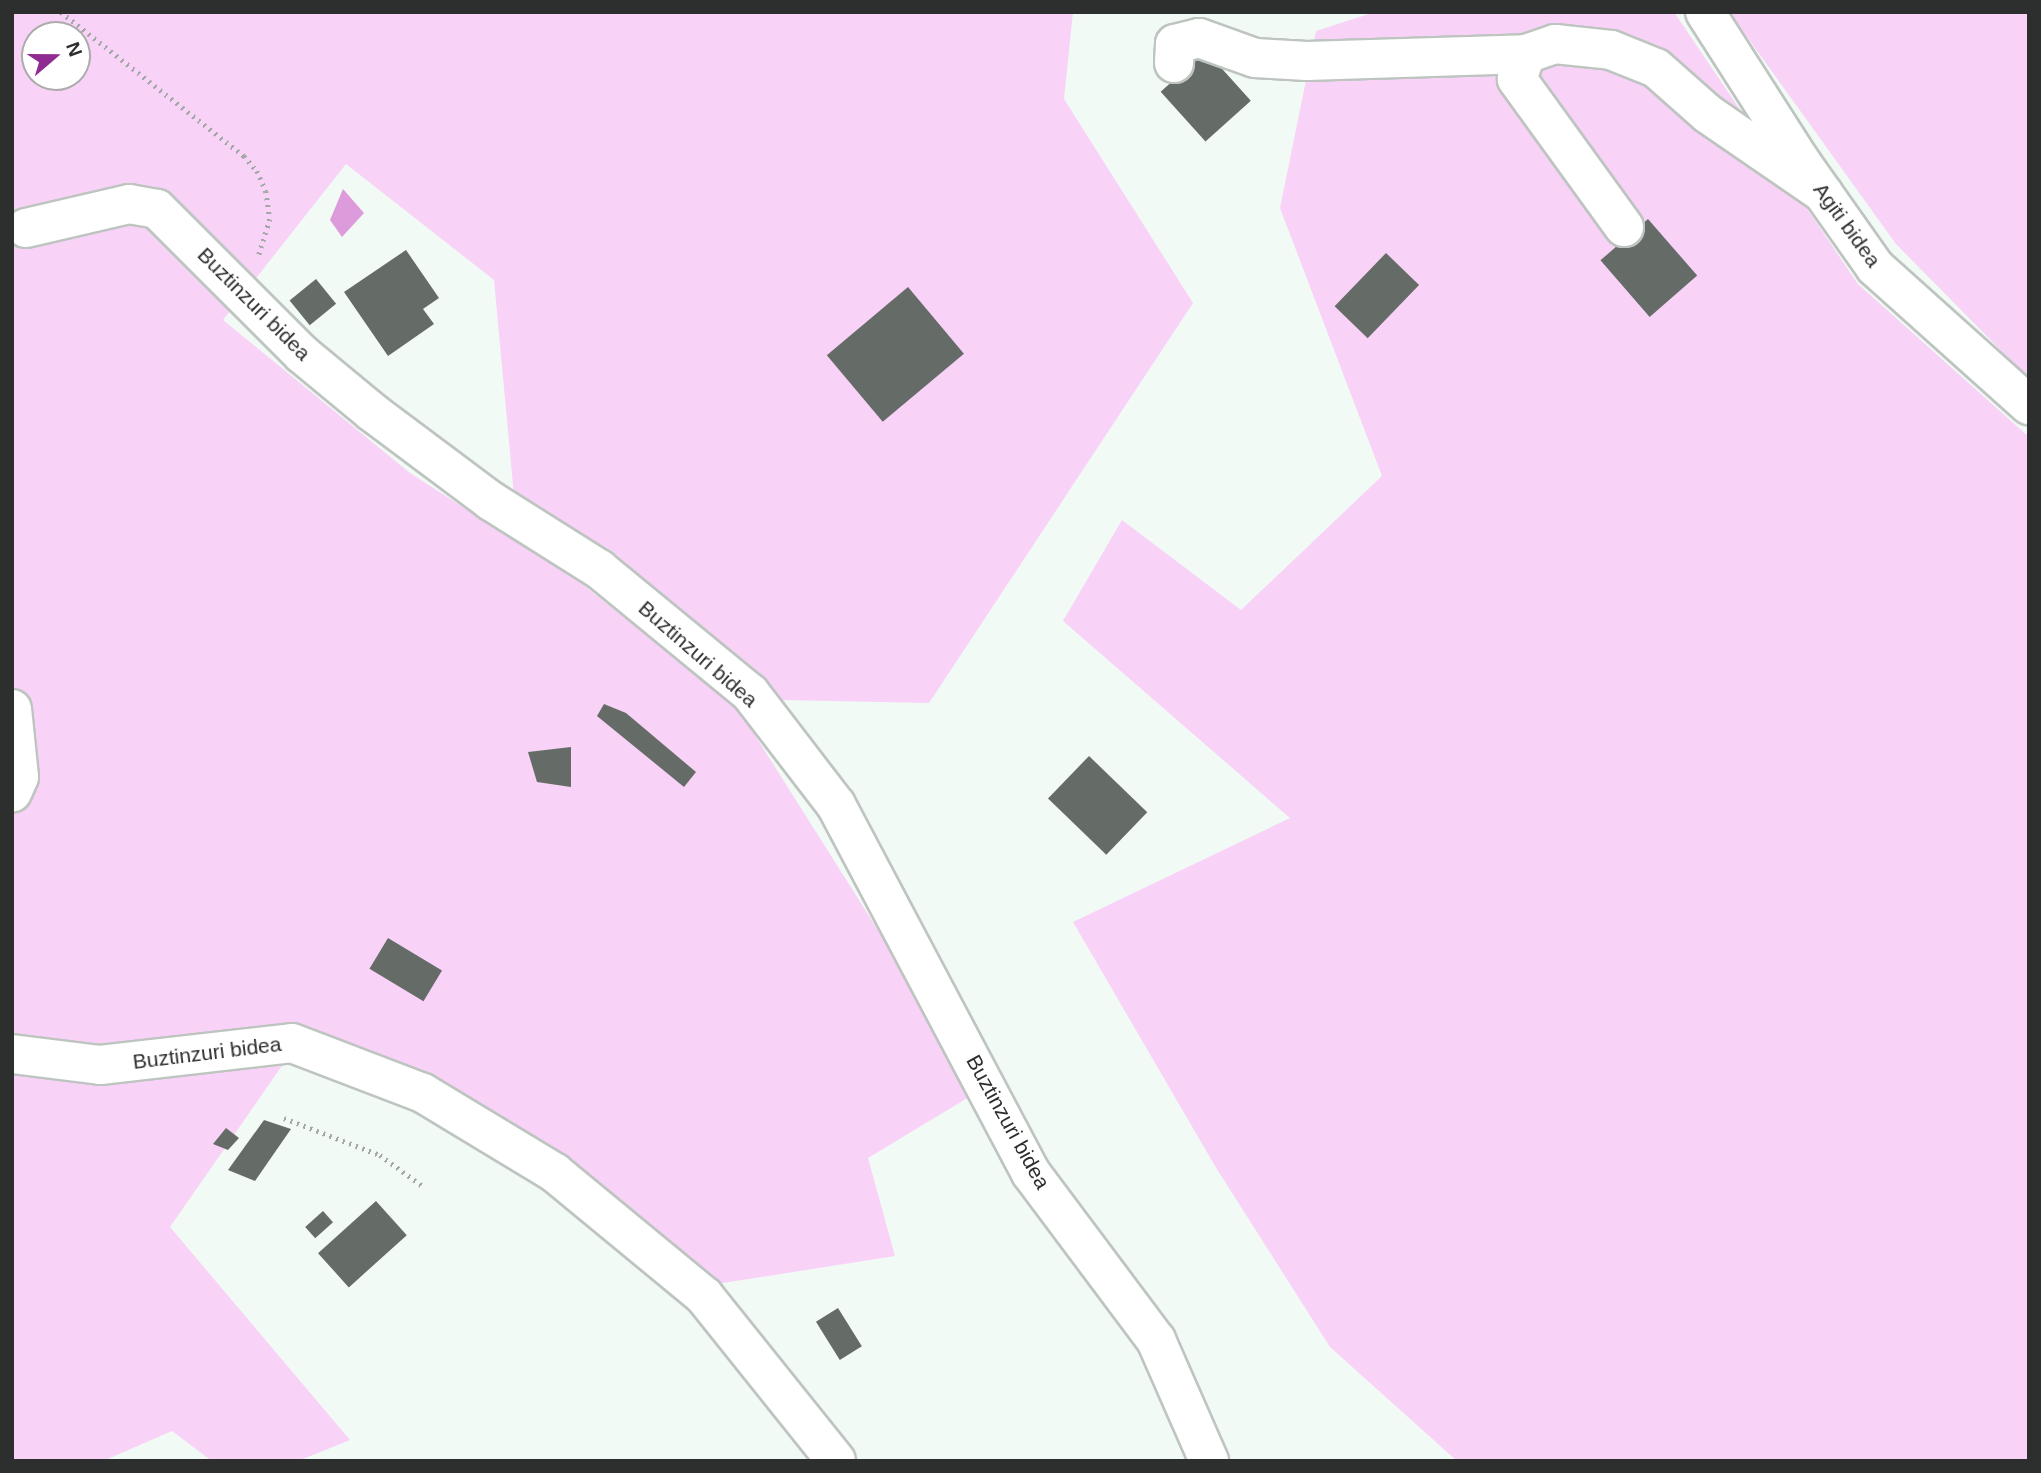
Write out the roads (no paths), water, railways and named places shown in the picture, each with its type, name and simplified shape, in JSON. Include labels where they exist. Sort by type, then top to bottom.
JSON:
[{"type":"street","name":"Agiti bidea","points":[[1705,12],[1823,193],[1875,267],[2029,405]]},
{"type":"street","points":[[1174,62],[1175,44],[1199,38],[1255,58],[1307,61],[1527,54],[1555,44],[1611,50],[1656,68],[1759,152],[1823,193]]},
{"type":"street","points":[[1527,54],[1517,79],[1625,227]]},
{"type":"street","name":"Buztinzuri bidea","points":[[26,228],[129,204],[157,209],[302,354],[372,412],[491,501],[599,569],[750,693],[836,805],[1031,1173],[1156,1340],[1209,1461]]},
{"type":"street","points":[[12,709],[19,777],[12,793]]},
{"type":"street","name":"Buztinzuri bidea","points":[[12,1054],[100,1065],[292,1043],[423,1093],[555,1173],[704,1296],[835,1461]]}]
